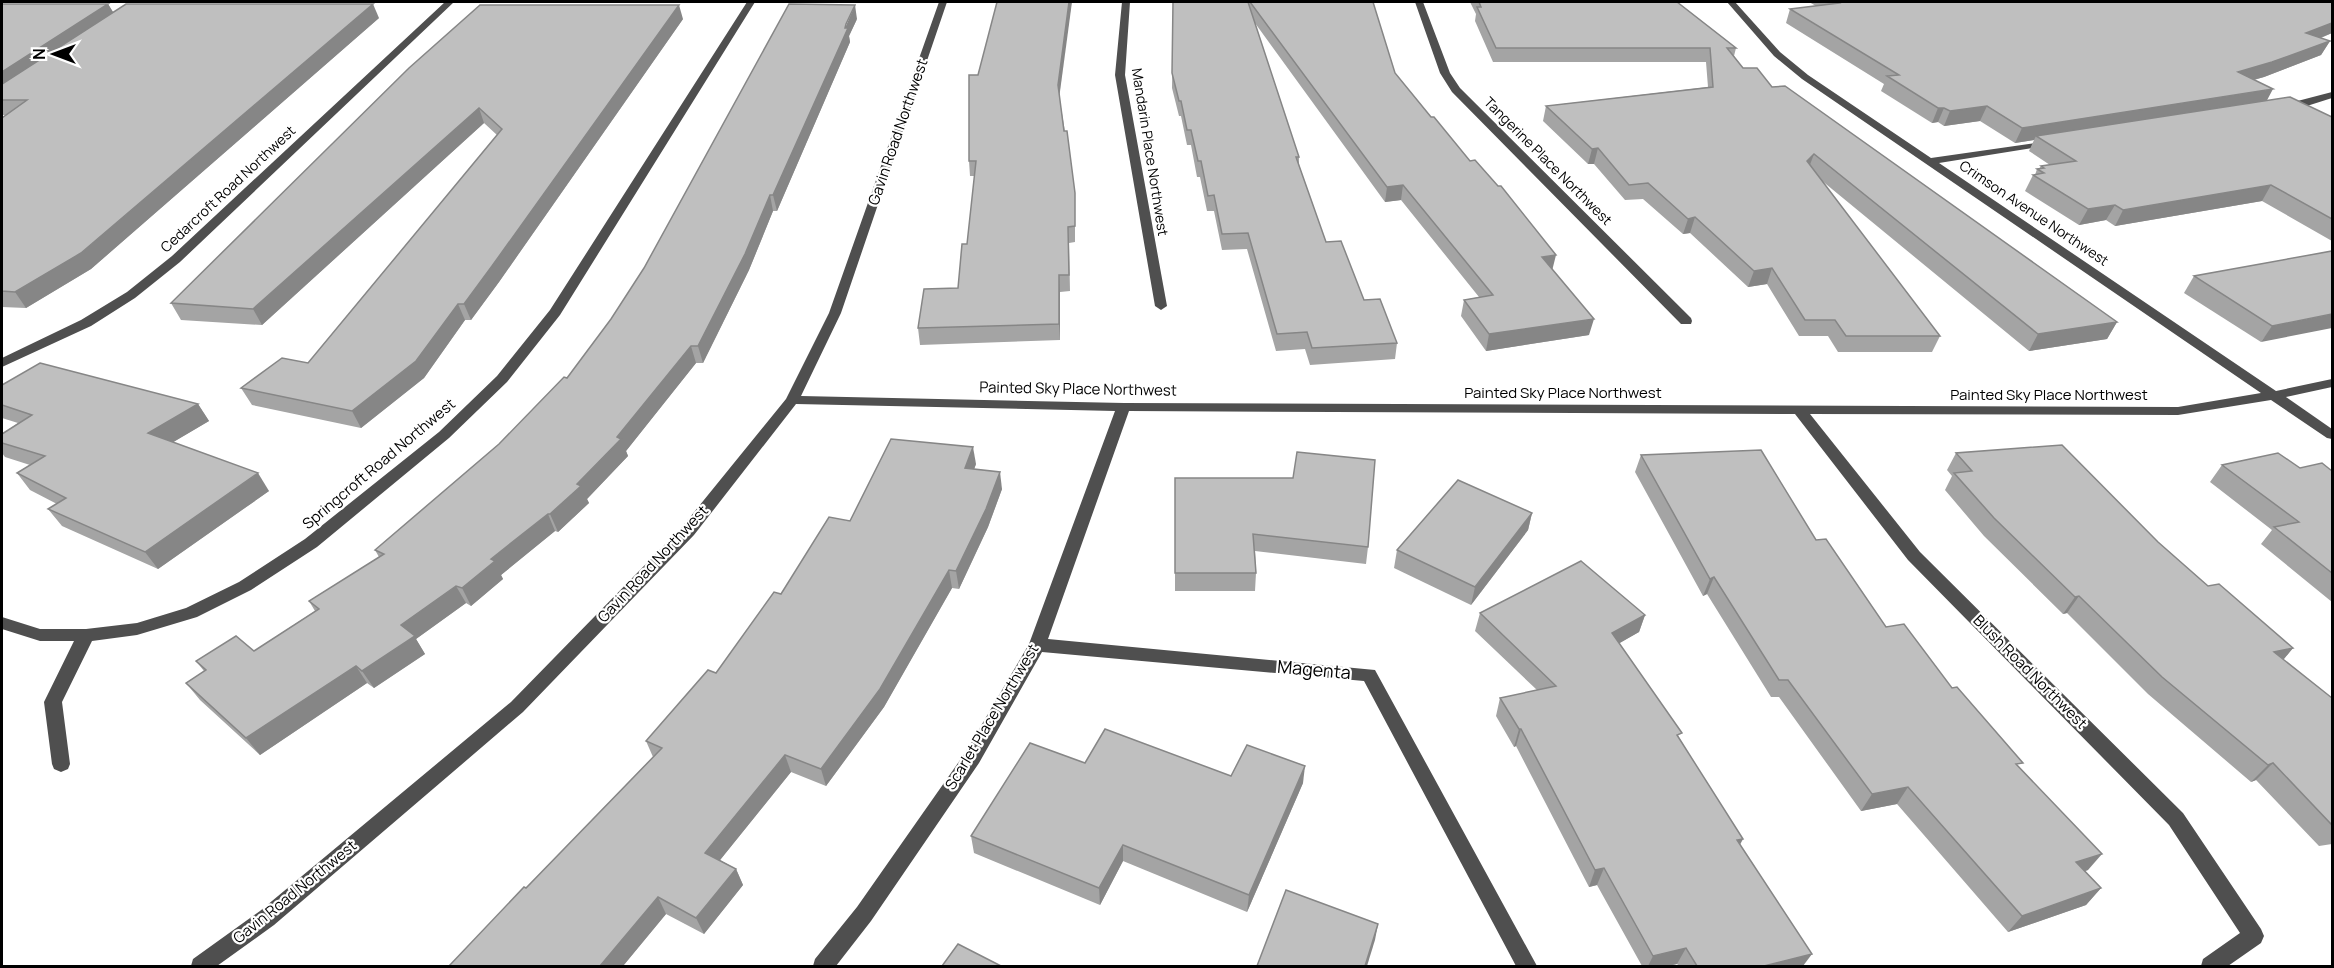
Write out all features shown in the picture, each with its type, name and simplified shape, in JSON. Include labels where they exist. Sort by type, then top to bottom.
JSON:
[{"type":"street","name":"Cedarcroft Road Northwest","points":[[2,363],[86,323],[131,295],[176,259],[450,2]]},
{"type":"street","name":"Springcroft Road Northwest","points":[[2,623],[40,635],[86,635],[137,629],[191,613],[245,586],[311,543],[444,435],[502,379],[555,312],[751,2]]},
{"type":"street","name":"Gavin Road Northwest","points":[[201,966],[267,918],[517,707],[688,531],[792,400],[835,313],[944,2]]},
{"type":"street","name":"Mandarin Place Northwest","points":[[1126,2],[1120,75],[1161,306]]},
{"type":"street","name":"Tangerine Place Northwest","points":[[1419,2],[1445,73],[1456,90],[1686,321]]},
{"type":"street","name":"Crimson Avenue Northwest","points":[[1731,2],[1777,54],[1805,77],[2332,435]]},
{"type":"street","points":[[2275,107],[2310,102],[2332,95]]},
{"type":"street","points":[[1930,161],[2063,140]]},
{"type":"street","name":"Painted Sky Place Northwest","points":[[792,400],[1124,408],[2178,411],[2332,383]]},
{"type":"street","name":"Scarlet Place Northwest","points":[[823,966],[864,914],[972,758],[1037,645],[1124,408]]},
{"type":"street","name":"Blush Road Northwest","points":[[1800,411],[1914,556],[2176,819],[2254,936],[2211,966]]},
{"type":"street","points":[[61,764],[53,702],[86,635]]},
{"type":"street","name":"Magenta","points":[[1037,645],[1369,675],[1527,966]]},
{"type":"building","points":[[997,2],[1069,2],[1058,85],[1075,193],[1075,226],[1068,227],[1069,275],[1059,275],[1059,324],[918,328],[924,289],[958,288],[962,244],[967,244],[976,161],[969,161],[969,75],[978,75]]},
{"type":"building","points":[[1173,2],[1248,2],[1299,157],[1296,157],[1326,242],[1341,241],[1364,300],[1380,299],[1397,343],[1312,348],[1307,332],[1277,334],[1248,233],[1222,234],[1214,195],[1208,196],[1201,161],[1198,161],[1191,130],[1187,130],[1172,73]]},
{"type":"building","points":[[1250,2],[1373,2],[1395,73],[1470,161],[1475,160],[1498,186],[1501,186],[1556,255],[1542,257],[1594,319],[1489,334],[1464,300],[1493,295],[1403,185],[1387,187]]},
{"type":"building","points":[[1479,2],[1677,2],[1736,48],[1727,48],[1743,68],[1757,68],[1772,87],[1785,86],[2117,322],[2038,334],[1814,154],[1807,161],[1940,336],[1846,336],[1835,320],[1805,320],[1772,268],[1754,271],[1695,217],[1688,219],[1648,183],[1629,185],[1598,148],[1592,149],[1546,106],[1713,87],[1710,48],[1496,48],[1477,7],[1481,7]]},
{"type":"building","points":[[1837,2],[2332,2],[2332,23],[2306,33],[2330,41],[2238,72],[2273,89],[2022,128],[1987,106],[1950,111],[1938,108],[1887,76],[1899,75],[1790,9],[1839,3]]},
{"type":"building","points":[[2,4],[108,4],[2,72]]},
{"type":"building","points":[[126,4],[373,4],[81,253],[15,292],[2,291],[2,118],[27,100],[2,100],[2,84]]},
{"type":"building","points":[[789,4],[855,5],[846,24],[845,28],[848,28],[773,195],[770,195],[745,254],[698,346],[691,346],[617,437],[621,439],[577,484],[581,486],[550,514],[491,559],[495,561],[462,588],[456,586],[401,625],[415,636],[362,671],[356,666],[246,738],[186,683],[206,670],[196,661],[236,636],[254,651],[319,609],[309,601],[384,554],[375,550],[499,444],[564,377],[567,378],[611,319],[644,268]]},
{"type":"building","points":[[480,5],[679,5],[464,304],[458,304],[416,361],[352,411],[241,388],[282,358],[308,363],[502,129],[479,108],[253,309],[171,303],[409,68]]},
{"type":"building","points":[[2290,97],[2332,117],[2332,219],[2271,185],[2123,210],[2115,205],[2088,209],[2033,175],[2044,173],[2037,169],[2044,168],[2041,166],[2076,161],[2036,136]]},
{"type":"building","points":[[2332,251],[2332,314],[2272,326],[2194,276]]},
{"type":"building","points":[[40,363],[198,404],[148,433],[258,473],[145,552],[48,509],[66,498],[17,473],[45,456],[2,443],[2,434],[32,415],[2,405],[2,385]]},
{"type":"building","points":[[891,439],[973,447],[965,468],[1000,472],[986,509],[956,571],[949,570],[880,689],[821,769],[785,755],[705,853],[736,869],[696,918],[658,897],[600,966],[449,966],[662,748],[646,741],[708,670],[716,673],[774,592],[781,594],[829,517],[850,521]]},
{"type":"building","points":[[2062,445],[2158,542],[2208,586],[2219,584],[2293,648],[2274,652],[2332,698],[2332,825],[2273,763],[2268,765],[2162,677],[2079,596],[2075,597],[1994,518],[1954,473],[1972,471],[1956,453]]},
{"type":"building","points":[[1761,450],[1816,540],[1826,539],[1886,627],[1904,624],[1952,688],[1957,687],[2023,763],[2016,764],[2102,854],[2076,862],[2101,888],[2022,916],[1908,787],[1872,794],[1788,680],[1779,680],[1714,577],[1710,579],[1641,455]]},
{"type":"building","points":[[1297,452],[1375,460],[1368,547],[1253,534],[1256,573],[1175,573],[1175,478],[1293,478]]},
{"type":"building","points":[[2278,453],[2300,468],[2322,463],[2332,471],[2332,573],[2274,527],[2299,522],[2222,465]]},
{"type":"building","points":[[1458,480],[1532,513],[1475,587],[1397,550]]},
{"type":"building","points":[[1581,561],[1645,615],[1612,633],[1682,733],[1677,735],[1743,839],[1737,840],[1812,954],[1764,966],[1697,966],[1686,948],[1653,956],[1604,868],[1595,870],[1521,729],[1500,698],[1556,686],[1480,613]]},
{"type":"building","points":[[1105,729],[1231,776],[1247,745],[1305,766],[1249,895],[1123,845],[1099,888],[971,836],[1030,743],[1085,763]]},
{"type":"building","points":[[1286,890],[1378,924],[1365,966],[1257,966]]},
{"type":"building","points":[[958,944],[1001,966],[942,966]]}]
